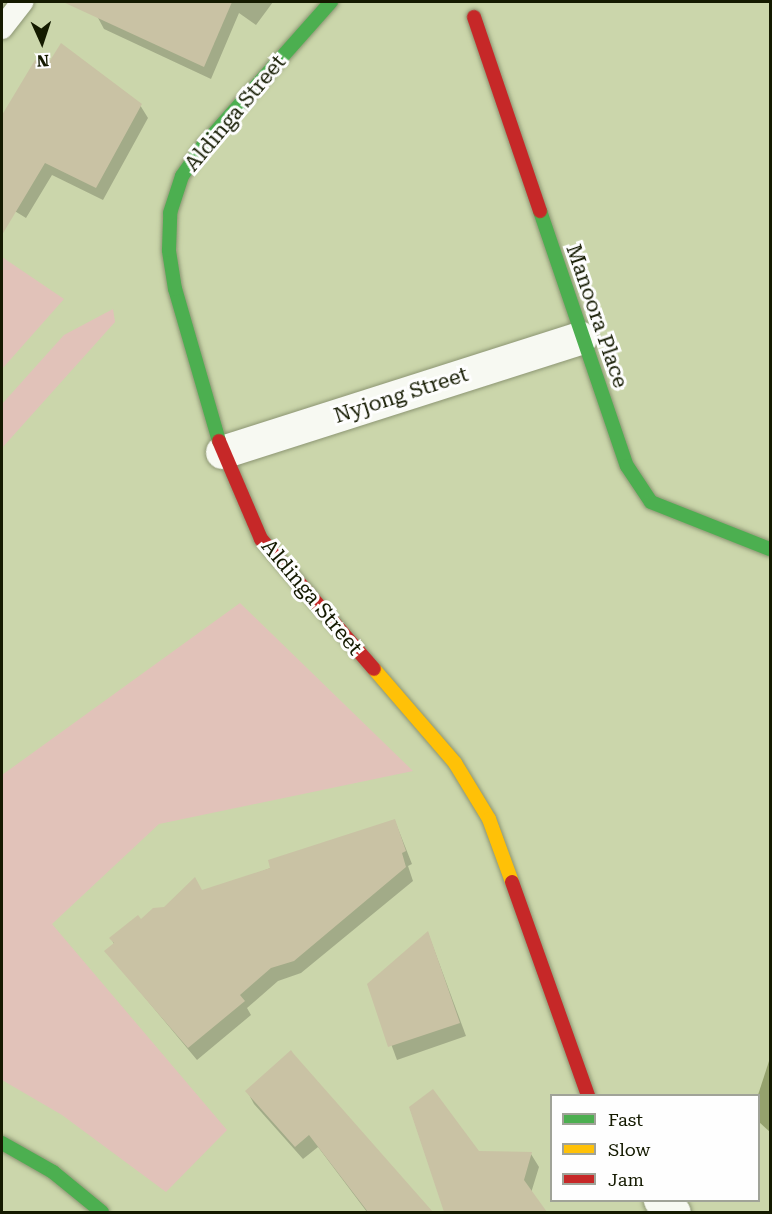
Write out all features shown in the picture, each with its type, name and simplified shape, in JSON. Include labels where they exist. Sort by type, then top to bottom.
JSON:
[{"type":"main road","name":"Aldinga Street","points":[[331,2],[203,146],[182,176],[170,213],[169,250],[175,290],[222,452],[261,538],[357,651],[409,705],[455,763],[489,819],[588,1094]]},
{"type":"main road","name":"Manoora Place","points":[[474,17],[580,338],[627,466],[651,502],[771,549]]},
{"type":"main road","points":[[2,1143],[53,1172],[102,1212]]},
{"type":"street","name":"Nyjong Street","points":[[222,452],[580,338]]},
{"type":"street","points":[[662,1202],[674,1212]]},
{"type":"lane","points":[[2,28],[22,2]]},
{"type":"shaded area","points":[[2,257],[64,299],[2,369]]},
{"type":"shaded area","points":[[113,309],[115,322],[2,448],[2,404],[64,335]]},
{"type":"shaded area","points":[[240,603],[413,771],[159,824],[52,924],[227,1130],[166,1192],[62,1115],[2,1080],[2,775]]},
{"type":"shaded area","points":[[770,1058],[770,1132],[760,1123],[758,1094]]},
{"type":"building","points":[[63,2],[232,2],[204,67]]},
{"type":"building","points":[[61,43],[142,104],[96,188],[45,163],[2,235],[2,115],[35,60],[46,67]]},
{"type":"building","points":[[395,819],[406,851],[402,853],[406,867],[294,961],[271,968],[240,995],[245,1001],[188,1048],[104,951],[114,943],[109,938],[138,915],[141,919],[153,908],[164,907],[195,877],[202,890],[270,868],[268,860]]},
{"type":"building","points":[[428,931],[460,1023],[388,1047],[367,984]]},
{"type":"building","points":[[291,1050],[433,1212],[368,1212],[309,1135],[295,1147],[245,1091]]},
{"type":"building","points":[[433,1089],[479,1151],[532,1152],[524,1180],[547,1212],[444,1212],[409,1107]]},
{"type":"traffic: fast","points":[[219,441],[175,289],[169,250],[170,213],[182,176],[203,146],[331,2]]},
{"type":"traffic: fast","points":[[540,211],[627,466],[651,502],[770,549]]},
{"type":"traffic: fast","points":[[2,1143],[53,1172],[102,1212]]},
{"type":"traffic: slow","points":[[374,669],[455,763],[489,819],[512,882]]},
{"type":"traffic: jam","points":[[474,17],[540,211]]},
{"type":"traffic: jam","points":[[219,441],[261,539],[374,669]]},
{"type":"traffic: jam","points":[[512,882],[587,1094]]}]
